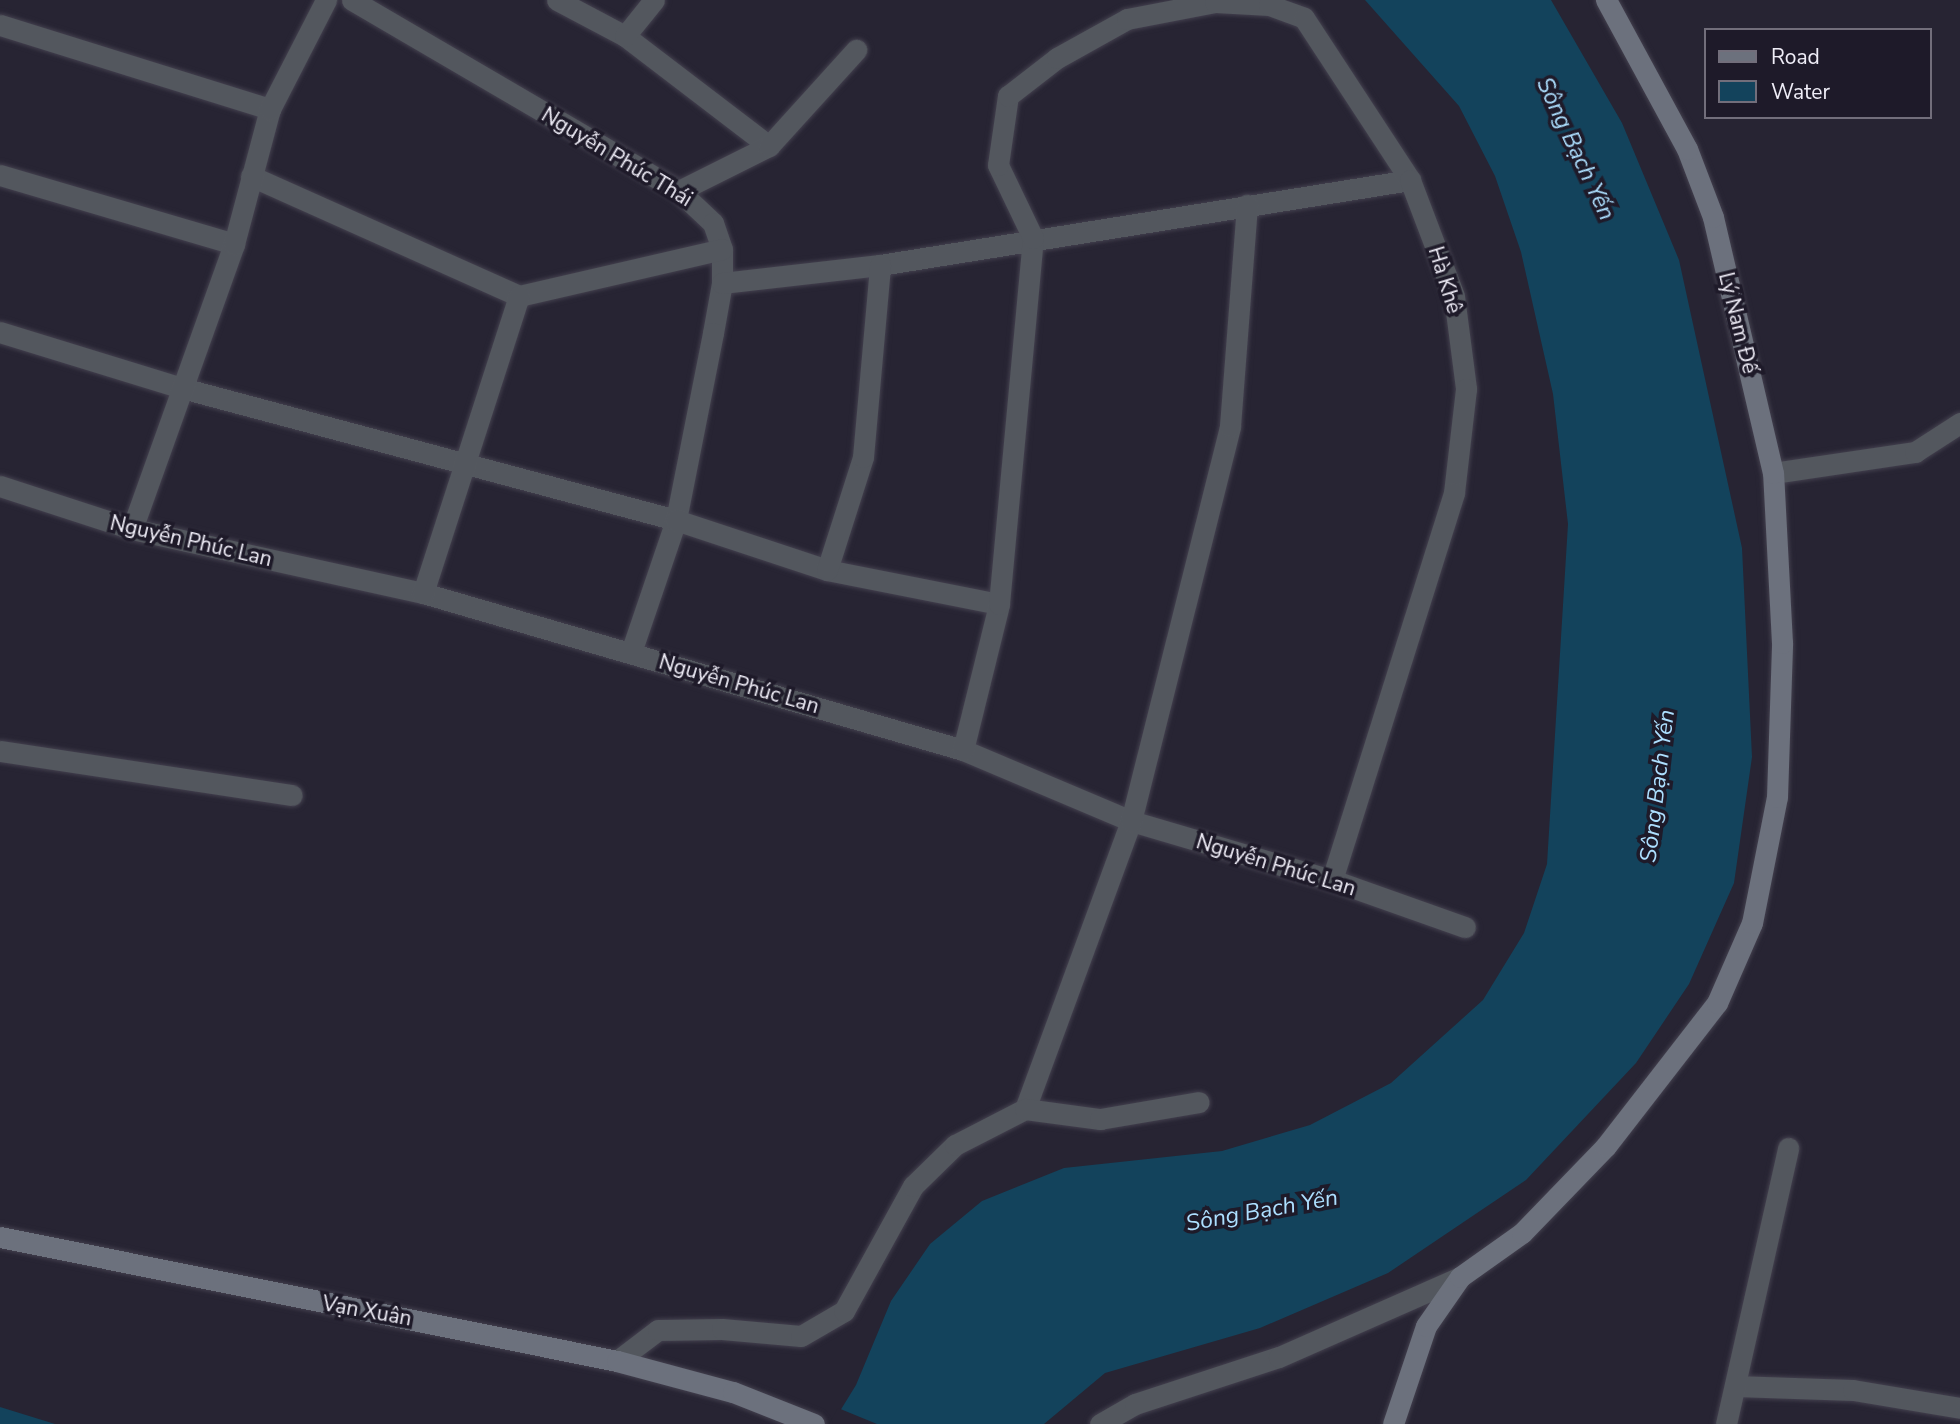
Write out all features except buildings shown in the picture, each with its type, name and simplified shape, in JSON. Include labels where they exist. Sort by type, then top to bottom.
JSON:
[{"type":"street","points":[[132,530],[233,244],[270,109],[326,0]]},
{"type":"street","name":"Nguyễn Phúc Thái","points":[[352,0],[679,191],[713,223],[722,249],[722,283],[676,520],[631,652]]},
{"type":"street","points":[[557,0],[625,36],[769,146]]},
{"type":"street","points":[[625,36],[654,0]]},
{"type":"street","name":"Lý Nam Đế","points":[[1393,1424],[1426,1326],[1460,1277],[1522,1233],[1606,1146],[1717,1003],[1752,923],[1777,797],[1782,643],[1773,473],[1713,217],[1687,149],[1606,0]]},
{"type":"street","name":"Hà Khê","points":[[1033,238],[998,165],[1008,96],[1057,58],[1128,19],[1215,2],[1269,5],[1304,18],[1410,180],[1454,296],[1466,389],[1454,493],[1332,880]]},
{"type":"street","points":[[0,25],[270,109]]},
{"type":"street","points":[[679,191],[769,146],[856,50]]},
{"type":"street","points":[[0,175],[233,244]]},
{"type":"street","points":[[251,176],[519,296],[722,249]]},
{"type":"street","points":[[722,283],[880,265],[1033,238],[1410,180]]},
{"type":"street","points":[[1025,1109],[1131,821],[1230,426],[1247,205]]},
{"type":"street","points":[[963,750],[999,604],[1033,238]]},
{"type":"street","points":[[827,570],[863,457],[880,265]]},
{"type":"street","points":[[423,593],[467,464],[519,296]]},
{"type":"street","points":[[0,332],[182,388],[676,520],[827,570],[999,604]]},
{"type":"street","points":[[1773,473],[1915,452],[1960,423]]},
{"type":"street","name":"Nguyễn Phúc Lan","points":[[0,486],[132,530],[423,593],[963,750],[1131,821],[1332,880],[1465,928]]},
{"type":"street","points":[[0,751],[292,796]]},
{"type":"street","points":[[617,1361],[657,1330],[722,1329],[801,1336],[844,1311],[913,1186],[956,1145],[1025,1109],[1100,1119],[1199,1102]]},
{"type":"street","points":[[1726,1424],[1788,1148]]},
{"type":"street","name":"Vạn Xuân","points":[[0,1237],[617,1361],[733,1392],[814,1424]]},
{"type":"street","points":[[1100,1424],[1135,1404],[1279,1357],[1460,1277]]},
{"type":"street","points":[[1735,1386],[1853,1390],[1960,1408]]},
{"type":"water","name":"Sông Bạch Yến","points":[[1365,0],[1551,0],[1622,123],[1679,260],[1742,548],[1752,757],[1734,883],[1689,984],[1636,1063],[1526,1180],[1388,1273],[1260,1328],[1105,1373],[1044,1424],[832,1424],[856,1385],[891,1301],[930,1244],[982,1201],[1064,1168],[1222,1151],[1310,1125],[1391,1083],[1483,1000],[1524,933],[1547,864],[1568,524],[1553,394],[1521,252],[1495,176],[1459,106]]},
{"type":"water","points":[[0,1407],[55,1424],[0,1424]]},
{"type":"pier","points":[[838,1408],[877,1424],[829,1424]]}]
